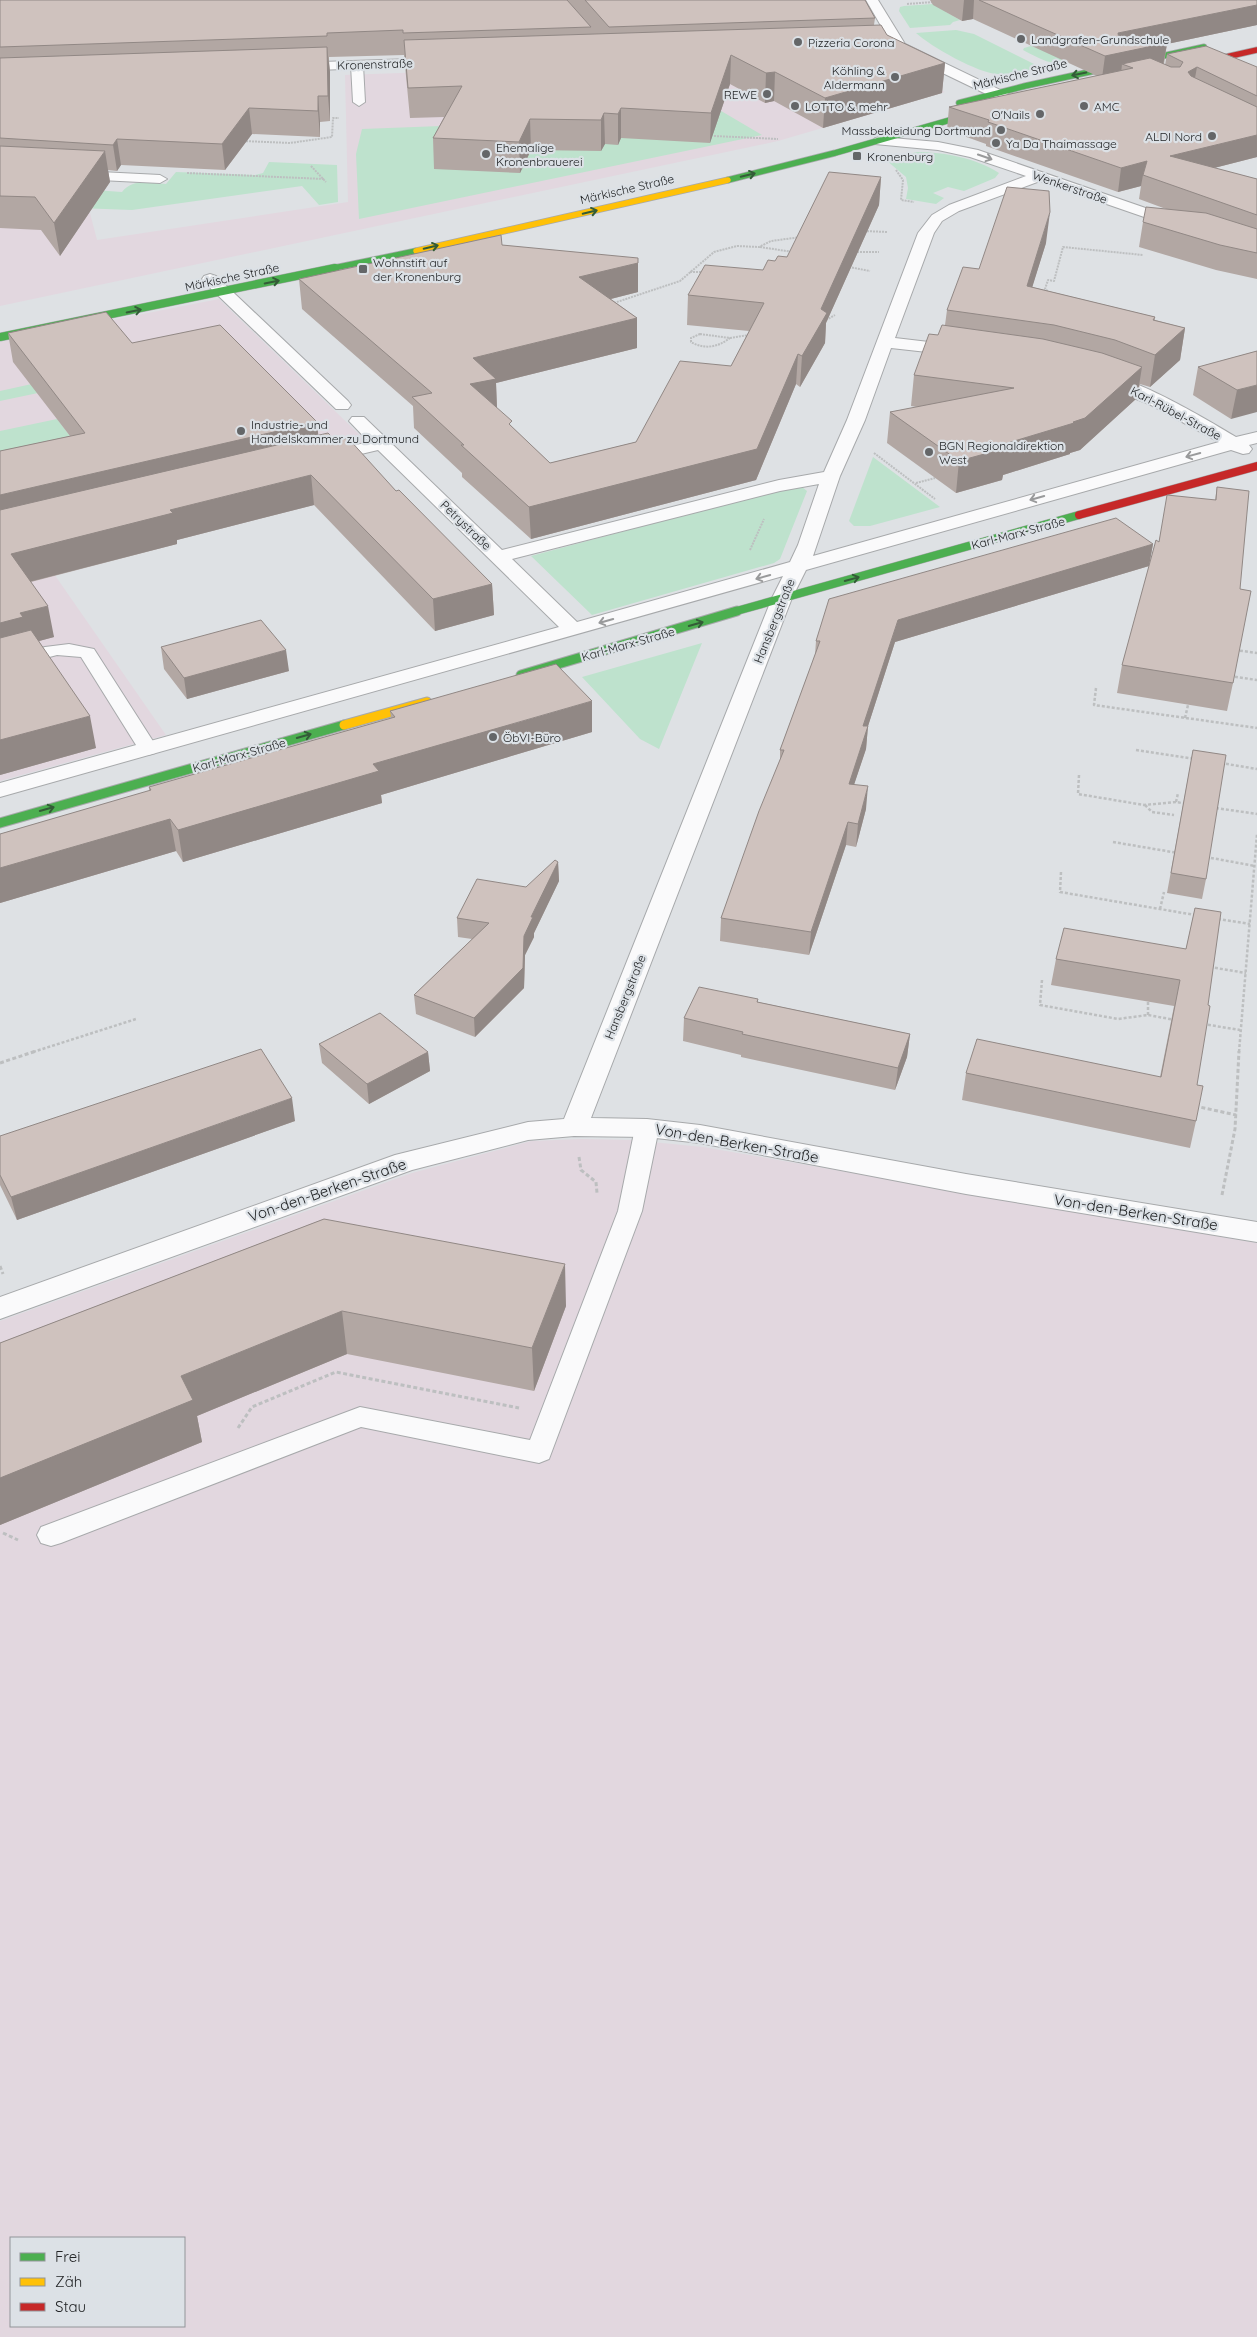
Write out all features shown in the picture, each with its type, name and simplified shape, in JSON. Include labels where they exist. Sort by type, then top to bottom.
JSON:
[{"type":"main road","name":"Märkische Straße","points":[[950,106],[994,93],[1216,44]]},
{"type":"main road","points":[[1183,66],[1257,50]]},
{"type":"main road","points":[[1211,61],[1257,57]]},
{"type":"main road","name":"Märkische Straße","points":[[0,337],[214,282],[595,210],[814,159],[880,142],[971,114],[1020,102]]},
{"type":"main road","name":"Karl-Marx-Straße","points":[[507,679],[782,598],[1257,466]]},
{"type":"main road","name":"Karl-Marx-Straße","points":[[0,823],[442,697]]},
{"type":"street","points":[[872,0],[900,47]]},
{"type":"street","points":[[884,48],[900,47],[994,93],[1020,102]]},
{"type":"street","name":"Kronenstraße","points":[[282,68],[344,62],[357,65],[453,62]]},
{"type":"street","name":"Wenkerstraße","points":[[880,142],[938,146],[973,153],[1038,177],[1193,228]]},
{"type":"street","points":[[0,171],[160,179]]},
{"type":"street","name":"Hansbergstraße","points":[[574,1127],[782,598],[808,545],[831,476],[847,440],[926,233],[937,218],[954,208],[1038,177]]},
{"type":"street","points":[[214,282],[342,405]]},
{"type":"street","points":[[885,342],[980,354]]},
{"type":"street","name":"Karl-Rübel-Straße","points":[[1091,375],[1132,388],[1158,400],[1257,457]]},
{"type":"street","name":"Petrystraße","points":[[358,421],[574,630]]},
{"type":"street","name":"Karl-Marx-Straße","points":[[0,790],[1257,437]]},
{"type":"street","points":[[306,462],[382,444]]},
{"type":"street","points":[[498,557],[779,486],[831,476]]},
{"type":"street","name":"Von-den-Berken-Straße","points":[[0,1308],[405,1162],[528,1131],[574,1127],[647,1128],[700,1134],[966,1184],[1257,1232]]},
{"type":"lane","points":[[357,65],[359,102]]},
{"type":"lane","points":[[0,665],[58,650],[79,648],[88,653],[148,749]]},
{"type":"lane","points":[[51,1535],[360,1417],[539,1452],[630,1211],[647,1128]]},
{"type":"path","points":[[906,4],[941,2]]},
{"type":"path","points":[[238,140],[290,143],[332,138],[333,118],[345,118],[344,62]]},
{"type":"path","points":[[265,135],[265,141]]},
{"type":"path","points":[[714,136],[778,139]]},
{"type":"path","points":[[178,173],[325,180],[311,166]]},
{"type":"path","points":[[894,169],[901,174],[905,186],[901,200]]},
{"type":"path","points":[[859,230],[887,232]]},
{"type":"path","points":[[759,246],[789,238],[806,236]]},
{"type":"path","points":[[1048,298],[1051,292],[1045,289],[1048,280],[1054,281],[1065,243]]},
{"type":"path","points":[[613,304],[680,282],[714,252],[737,246],[759,246],[800,253]]},
{"type":"path","points":[[1063,247],[1143,255]]},
{"type":"path","points":[[849,252],[879,252]]},
{"type":"path","points":[[846,266],[870,271]]},
{"type":"path","points":[[690,272],[704,272]]},
{"type":"path","points":[[824,320],[835,315]]},
{"type":"path","points":[[730,338],[700,334],[691,338],[691,342],[695,345],[711,347],[730,338],[755,334]]},
{"type":"path","points":[[870,450],[962,519]]},
{"type":"path","points":[[915,484],[934,478]]},
{"type":"path","points":[[747,557],[766,516]]},
{"type":"path","points":[[1230,649],[1257,653]]},
{"type":"path","points":[[1228,676],[1257,680]]},
{"type":"path","points":[[1096,688],[1094,705],[1257,728]]},
{"type":"path","points":[[1185,718],[1188,705]]},
{"type":"path","points":[[1136,750],[1201,760]]},
{"type":"path","points":[[1220,763],[1257,769]]},
{"type":"path","points":[[1079,774],[1078,794],[1144,805],[1176,802],[1194,805]]},
{"type":"path","points":[[1176,802],[1178,793]]},
{"type":"path","points":[[1144,805],[1152,812],[1174,815]]},
{"type":"path","points":[[1212,807],[1257,814]]},
{"type":"path","points":[[1215,1225],[1235,1129],[1240,1030],[1257,834]]},
{"type":"path","points":[[1114,842],[1179,853]]},
{"type":"path","points":[[1198,856],[1255,866]]},
{"type":"path","points":[[1061,872],[1060,892],[1196,915]]},
{"type":"path","points":[[1160,909],[1164,892]]},
{"type":"path","points":[[1214,918],[1250,924]]},
{"type":"path","points":[[1203,965],[1246,972]]},
{"type":"path","points":[[1042,980],[1040,1005],[1118,1019],[1148,1015],[1183,1021]]},
{"type":"path","points":[[1148,1002],[1148,1015]]},
{"type":"path","points":[[0,1063],[136,1019]]},
{"type":"path","points":[[1201,1024],[1240,1030]]},
{"type":"path","points":[[1188,1105],[1236,1115]]},
{"type":"path","points":[[574,1127],[581,1170],[596,1182],[597,1200]]},
{"type":"path","points":[[236,1431],[252,1407],[336,1372],[523,1409]]},
{"type":"path","points":[[3,1533],[24,1544],[51,1535]]},
{"type":"shaded area","points":[[873,56],[945,92],[778,141],[0,306],[0,210],[90,213],[97,240],[348,202],[345,75]]},
{"type":"shaded area","points":[[219,299],[367,442],[20,525],[166,735],[0,781],[0,342]]},
{"type":"shaded area","points":[[631,1140],[703,1147],[1257,1243],[1257,2337],[0,2337],[0,1321],[412,1173],[531,1141]]},
{"type":"green space","points":[[947,3],[946,12],[960,20],[950,25],[910,28],[899,11],[900,7],[904,6]]},
{"type":"green space","points":[[956,30],[974,34],[1040,67],[1009,74],[990,73],[955,58],[916,33]]},
{"type":"green space","points":[[1031,46],[1088,56],[1060,63],[1048,62],[1023,50]]},
{"type":"green space","name":"Ehemalige Kronenbrauerei","points":[[694,95],[762,135],[359,219],[356,154],[362,129],[467,125]]},
{"type":"green space","points":[[917,152],[960,157],[980,163],[999,173],[995,178],[964,191],[948,187],[933,193],[944,198],[936,204],[906,199],[908,188],[906,177],[886,160]]},
{"type":"green space","points":[[269,162],[337,165],[338,202],[319,205],[302,186],[132,210],[78,208],[94,190],[122,192],[137,183],[166,184],[176,172],[255,175],[263,173]]},
{"type":"green space","points":[[50,380],[57,389],[0,401],[0,391]]},
{"type":"green space","points":[[57,419],[97,471],[0,494],[0,431]]},
{"type":"green space","points":[[873,457],[940,507],[870,526],[854,526],[849,521]]},
{"type":"green space","points":[[793,486],[802,487],[807,491],[780,559],[774,563],[592,615],[531,556]]},
{"type":"green space","points":[[702,643],[659,749],[640,739],[582,677]]},
{"type":"building","points":[[0,0],[567,0],[591,27],[403,33],[403,30],[327,33],[327,36],[0,47]]},
{"type":"building","points":[[585,0],[865,0],[875,18],[609,27]]},
{"type":"building","points":[[979,0],[1257,0],[1257,5],[1118,33],[1119,40],[1167,43],[1105,56]]},
{"type":"building","points":[[881,25],[887,35],[945,63],[825,98],[775,72],[766,73],[731,55],[711,113],[621,108],[618,114],[604,113],[601,120],[530,119],[519,142],[433,138],[462,86],[408,88],[404,40]]},
{"type":"building","points":[[1206,46],[1257,67],[1257,96],[1197,67],[1188,72],[1191,76],[1257,107],[1257,135],[1170,156],[1257,179],[1257,215],[1143,175],[1147,161],[1121,168],[949,107],[1133,68],[1122,64],[1150,58],[1171,67],[1180,67],[1183,62],[1167,54]]},
{"type":"building","points":[[327,47],[328,96],[318,96],[318,111],[249,108],[222,144],[117,139],[113,145],[0,138],[0,58]]},
{"type":"building","points":[[0,146],[105,151],[54,223],[35,197],[0,196]]},
{"type":"building","points":[[829,172],[881,177],[821,309],[827,313],[802,356],[798,354],[757,449],[529,507],[412,397],[432,393],[299,279],[501,235],[502,245],[638,258],[638,263],[579,277],[637,318],[473,358],[496,379],[470,384],[512,421],[509,424],[550,463],[636,442],[680,361],[731,366],[764,303],[688,295],[705,265],[763,270],[768,260],[775,261],[778,256],[787,257]]},
{"type":"building","points":[[1007,187],[1049,191],[1050,212],[1027,286],[1155,317],[1153,320],[1185,328],[1155,355],[1115,340],[1054,325],[947,310],[963,267],[979,269]]},
{"type":"building","points":[[1146,207],[1206,213],[1257,229],[1257,253],[1220,245],[1143,222]]},
{"type":"building","points":[[106,312],[132,343],[220,325],[317,422],[0,495],[0,451],[85,433],[8,333]]},
{"type":"building","points":[[942,325],[1043,339],[1102,353],[1142,367],[1085,418],[1001,445],[1006,448],[959,461],[890,412],[1014,388],[914,375],[929,334],[938,335]]},
{"type":"building","points":[[1257,351],[1257,385],[1237,390],[1198,367]]},
{"type":"building","points":[[328,433],[336,441],[348,438],[396,491],[399,490],[492,584],[433,599],[311,475],[170,510],[173,513],[11,554],[48,606],[20,613],[23,617],[0,623],[0,510]]},
{"type":"building","points":[[1217,487],[1249,491],[1240,589],[1251,591],[1233,683],[1122,665],[1156,540],[1159,542],[1167,495],[1216,500]]},
{"type":"building","points":[[1116,518],[1153,544],[898,620],[863,726],[868,726],[849,784],[868,786],[858,824],[848,822],[811,932],[721,918],[759,811],[784,750],[780,750],[820,641],[816,641],[829,599]]},
{"type":"building","points":[[261,620],[286,650],[184,678],[161,647]]},
{"type":"building","points":[[31,630],[90,716],[0,740],[0,638]]},
{"type":"building","points":[[556,664],[592,701],[373,764],[379,771],[178,830],[170,819],[0,868],[0,834],[151,790],[149,787],[395,717],[390,711]]},
{"type":"building","points":[[1193,750],[1226,755],[1206,879],[1171,873]]},
{"type":"building","points":[[555,860],[558,862],[531,917],[533,917],[524,936],[523,968],[474,1018],[414,995],[489,923],[457,918],[477,879],[526,887]]},
{"type":"building","points":[[1195,908],[1221,912],[1208,1005],[1210,1006],[1197,1085],[1203,1086],[1196,1121],[966,1073],[977,1039],[1161,1077],[1180,980],[1056,959],[1064,928],[1186,949]]},
{"type":"building","points":[[699,987],[758,999],[757,1002],[910,1034],[898,1068],[742,1034],[743,1032],[684,1018]]},
{"type":"building","points":[[380,1013],[428,1052],[367,1084],[319,1044]]},
{"type":"building","points":[[261,1049],[292,1098],[11,1197],[0,1175],[0,1136]]},
{"type":"building","points":[[324,1219],[565,1264],[532,1348],[342,1311],[181,1376],[193,1400],[0,1478],[0,1343]]},
{"type":"traffic: fast","points":[[959,103],[1025,86],[1204,47]]},
{"type":"traffic: fast","points":[[728,180],[835,153],[985,110]]},
{"type":"traffic: fast","points":[[0,337],[416,251]]},
{"type":"traffic: fast","points":[[521,675],[782,598],[1079,515]]},
{"type":"traffic: fast","points":[[0,823],[344,725]]},
{"type":"traffic: slow","points":[[416,251],[728,180]]},
{"type":"traffic: slow","points":[[344,725],[427,702]]},
{"type":"traffic: jam","points":[[1195,64],[1257,50]]},
{"type":"traffic: jam","points":[[1079,515],[1257,466]]},
{"type":"place","name":"Landgrafen-Grundschule","points":[[1021,39]]},
{"type":"place","name":"Pizzeria Corona","points":[[798,42]]},
{"type":"place","name":"Köhling & Aldermann","points":[[895,77]]},
{"type":"place","name":"REWE","points":[[767,94]]},
{"type":"place","name":"LOTTO & mehr","points":[[795,106]]},
{"type":"place","name":"AMC","points":[[1084,106]]},
{"type":"place","name":"O'Nails","points":[[1040,114]]},
{"type":"place","name":"Massbekleidung Dortmund","points":[[1001,130]]},
{"type":"place","name":"ALDI Nord","points":[[1212,136]]},
{"type":"place","name":"Ya Da Thaimassage","points":[[996,143]]},
{"type":"place","name":"Ehemalige Kronenbrauerei","points":[[486,154]]},
{"type":"place","name":"Kronenburg","points":[[857,156]]},
{"type":"place","name":"Wohnstift auf der Kronenburg","points":[[363,269]]},
{"type":"place","name":"Industrie- und Handelskammer zu Dortmund","points":[[241,431]]},
{"type":"place","name":"BGN Regionaldirektion West","points":[[929,452]]},
{"type":"place","name":"ÖbVI-Büro","points":[[493,737]]}]
